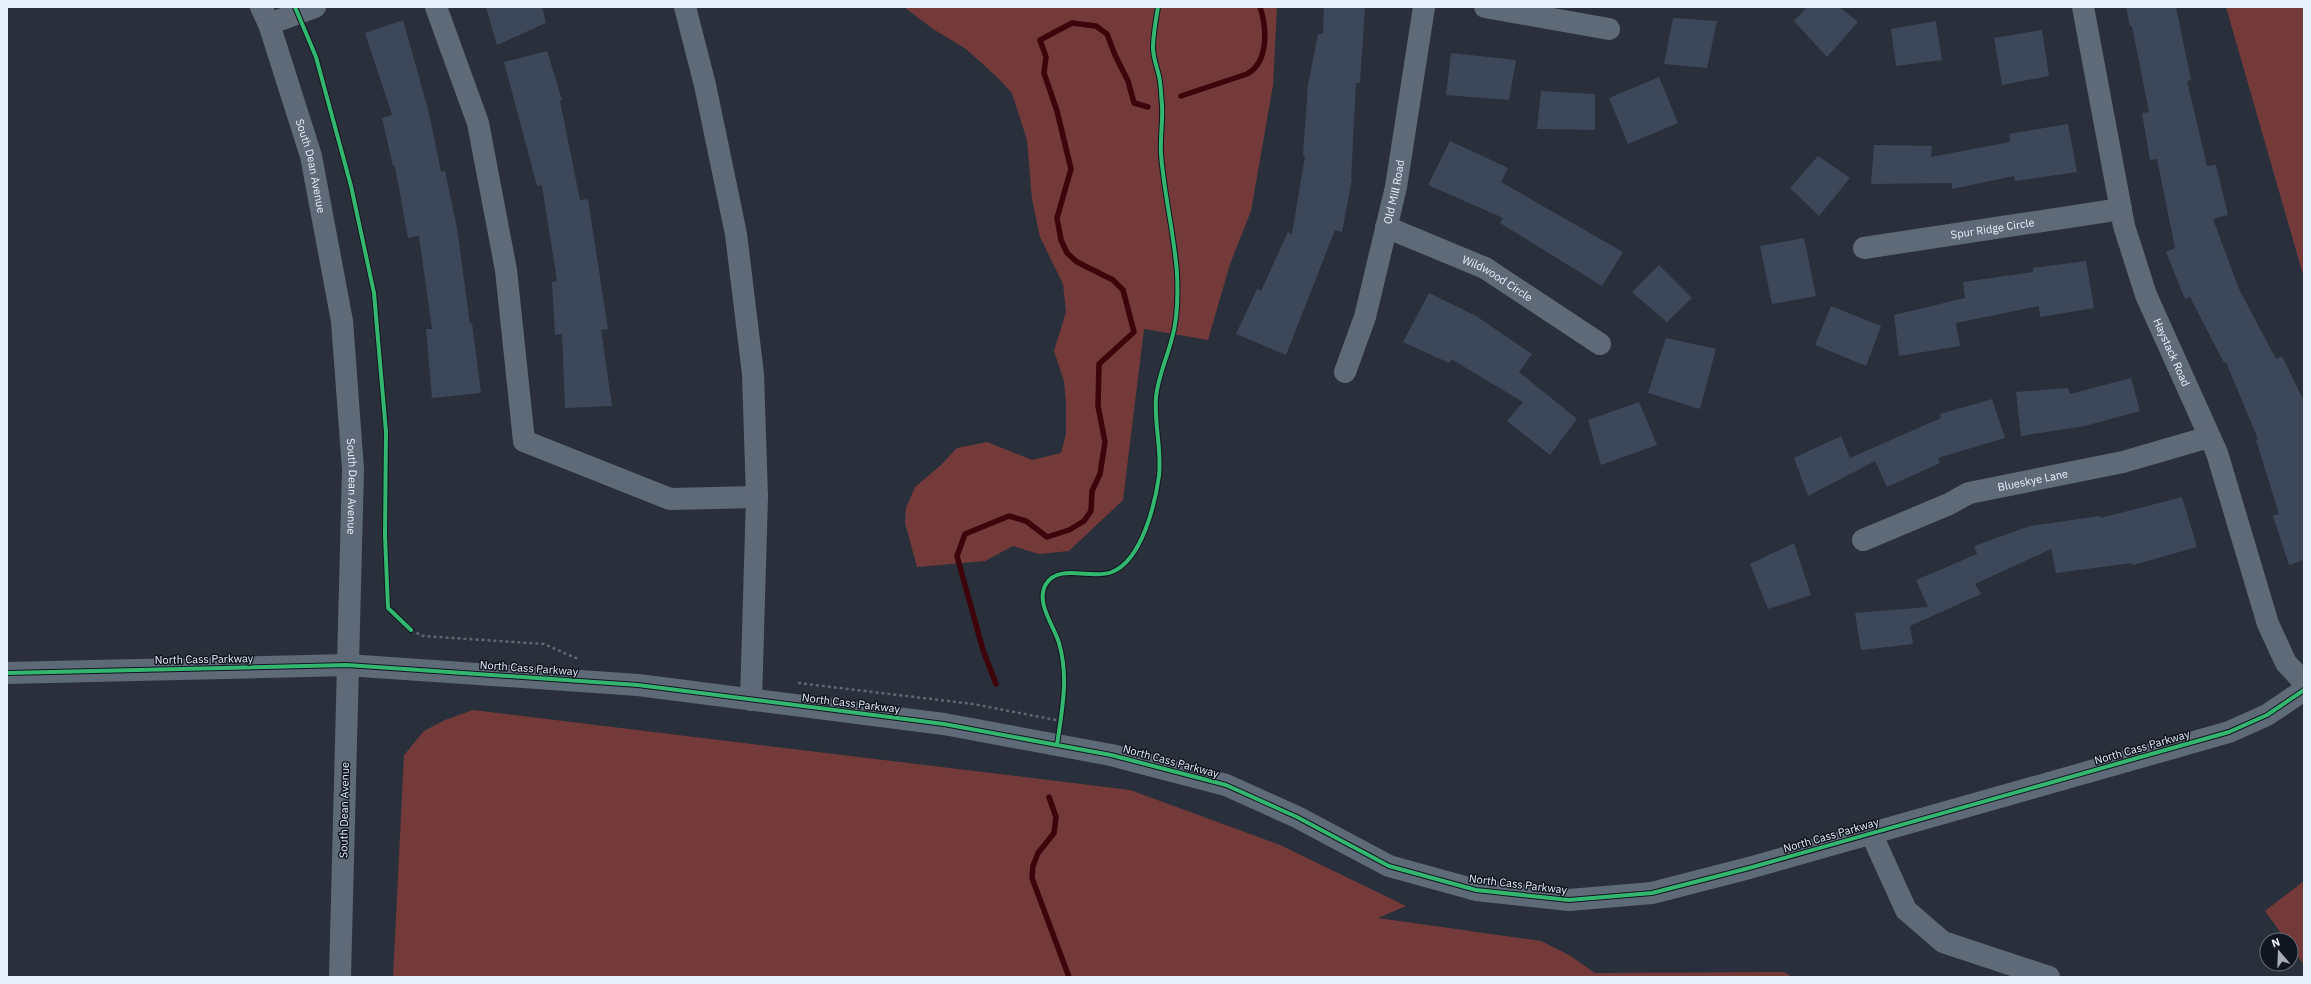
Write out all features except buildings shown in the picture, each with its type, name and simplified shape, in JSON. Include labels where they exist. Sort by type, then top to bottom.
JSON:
[{"type":"street","points":[[265,16],[315,7]]},
{"type":"street","points":[[436,7],[478,123],[506,270],[524,441],[670,499],[758,497]]},
{"type":"street","points":[[685,7],[705,85],[736,234],[753,374],[758,497],[751,700]]},
{"type":"street","name":"Old Mill Road","points":[[1345,372],[1365,317],[1396,187],[1424,7]]},
{"type":"street","points":[[1485,7],[1609,29]]},
{"type":"street","name":"Haystack Road","points":[[2083,7],[2124,226],[2146,295],[2216,453],[2268,624],[2286,663],[2304,682]]},
{"type":"street","name":"South Dean Avenue","points":[[265,16],[311,156],[342,321],[353,469],[340,977]]},
{"type":"street","name":"Spur Ridge Circle","points":[[1864,248],[2121,209]]},
{"type":"street","name":"Wildwood Circle","points":[[1386,227],[1485,268],[1600,344]]},
{"type":"street","name":"Blueskye Lane","points":[[1863,540],[1948,504],[1969,493],[2123,462],[2210,437]]},
{"type":"street","name":"North Cass Parkway","points":[[7,672],[347,665],[638,685],[944,724],[1110,755],[1226,785],[1297,817],[1389,866],[1476,890],[1569,900],[1652,893],[2228,732],[2268,715],[2304,690]]},
{"type":"street","name":"North Cass Parkway","points":[[1871,833],[1906,910],[1943,942],[2048,977]]},
{"type":"path","points":[[1057,745],[1062,714]]},
{"type":"shaded area","points":[[904,7],[1277,7],[1273,85],[1251,211],[1230,264],[1208,340],[1144,329],[1123,500],[1069,551],[1039,554],[1013,546],[985,561],[917,567],[905,523],[906,508],[915,487],[941,465],[957,448],[987,442],[1032,460],[1061,453],[1066,434],[1066,403],[1064,381],[1054,351],[1066,312],[1063,284],[1040,237],[1032,199],[1027,140],[1012,93],[996,76],[966,49],[933,29]]},
{"type":"shaded area","points":[[2226,7],[2304,7],[2304,278]]},
{"type":"shaded area","points":[[473,710],[1130,790],[1280,845],[1406,906],[1378,918],[1541,941],[1569,955],[1595,973],[1784,972],[1792,977],[393,977],[404,755],[424,731],[445,720]]},
{"type":"shaded area","points":[[2304,881],[2304,965],[2299,958],[2299,932],[2280,932],[2265,911]]},
{"type":"waterway","points":[[1181,96],[1247,74],[1254,69],[1263,53],[1265,34],[1260,7]]},
{"type":"waterway","points":[[996,684],[983,650],[957,556],[965,534],[1009,516],[1026,521],[1047,537],[1069,530],[1084,521],[1091,511],[1092,491],[1100,474],[1105,442],[1098,406],[1099,364],[1134,332],[1123,290],[1113,280],[1077,262],[1067,253],[1061,240],[1057,218],[1071,169],[1057,111],[1044,73],[1046,57],[1040,40],[1072,23],[1096,26],[1107,34],[1115,55],[1128,81],[1134,103],[1148,107]]},
{"type":"waterway","points":[[1049,797],[1056,817],[1054,833],[1038,853],[1033,866],[1032,878],[1069,977]]},
{"type":"cycle path","points":[[295,7],[316,57],[351,186],[374,293],[386,432],[385,535],[388,608],[411,630]]},
{"type":"cycle path","points":[[1057,745],[1064,694],[1064,668],[1057,636],[1046,614],[1043,591],[1046,584],[1059,574],[1104,574],[1112,572],[1122,566],[1139,544],[1145,530],[1154,501],[1159,476],[1160,456],[1156,417],[1156,397],[1174,330],[1177,306],[1177,273],[1161,154],[1161,86],[1153,51],[1158,7]]},
{"type":"cycle path","points":[[7,673],[347,665],[638,685],[944,724],[1111,755],[1226,785],[1297,817],[1389,866],[1476,890],[1569,900],[1652,893],[1749,868],[2229,732],[2267,715],[2304,690]]}]
